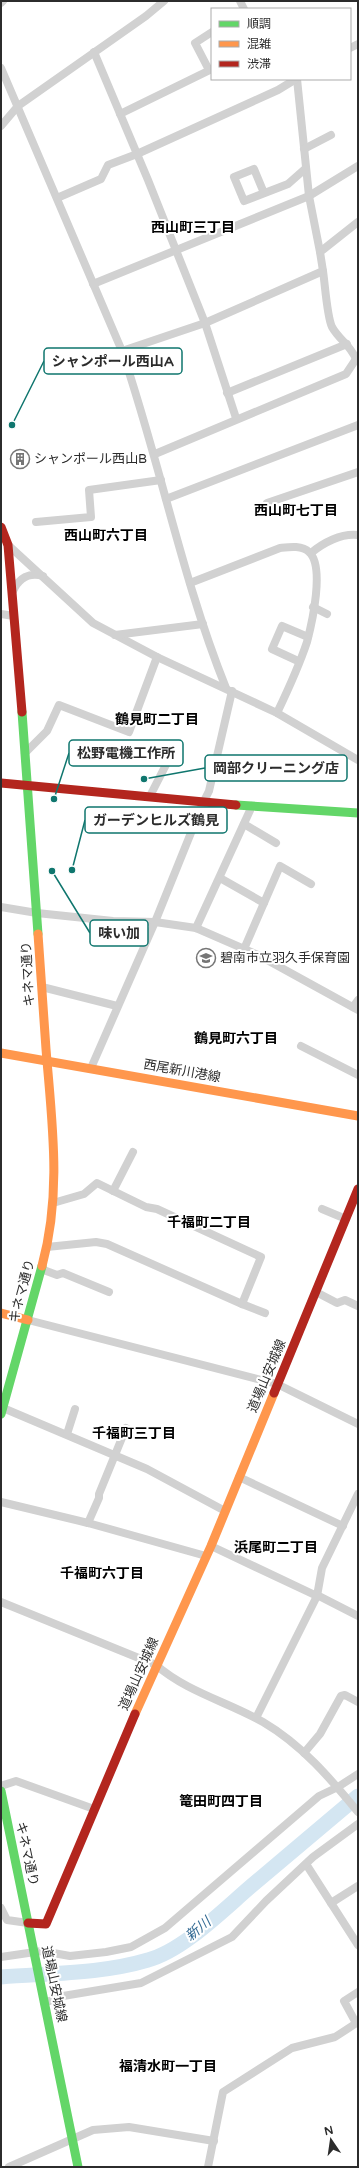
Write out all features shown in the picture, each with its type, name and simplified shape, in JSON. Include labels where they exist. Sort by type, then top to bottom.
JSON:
[{"type":"street","points":[[1,126],[18,106],[164,1]]},
{"type":"street","points":[[120,114],[211,69],[195,43],[211,33]]},
{"type":"street","points":[[94,52],[176,249],[204,323],[236,418]]},
{"type":"street","points":[[1,68],[122,351],[154,454],[190,583],[203,624],[229,689],[209,792],[203,803],[155,922],[91,1068]]},
{"type":"street","points":[[57,198],[101,179],[108,165],[137,154],[282,82],[292,80]]},
{"type":"street","points":[[154,454],[236,418],[346,374],[357,359],[351,346],[347,344],[332,326],[309,196],[297,80]]},
{"type":"street","points":[[304,149],[331,135]]},
{"type":"street","points":[[93,284],[309,196],[358,166]]},
{"type":"street","points":[[264,193],[288,184],[306,169]]},
{"type":"street","points":[[320,252],[358,222]]},
{"type":"street","points":[[122,351],[204,323],[322,271]]},
{"type":"street","points":[[228,393],[347,344]]},
{"type":"street","points":[[166,499],[358,425]]},
{"type":"street","points":[[267,503],[358,472]]},
{"type":"street","points":[[36,522],[91,517],[89,490],[161,480]]},
{"type":"street","name":"キネマ通り","points":[[1,527],[8,545],[28,786],[52,1112],[55,1187],[47,1247],[2,1411]]},
{"type":"street","points":[[311,553],[322,544],[338,538],[358,535]]},
{"type":"street","points":[[1,538],[93,623],[157,657],[229,689],[277,713],[358,760]]},
{"type":"street","points":[[190,583],[280,548],[303,548],[311,553],[318,571],[314,607],[308,637],[277,713]]},
{"type":"street","points":[[12,592],[22,578],[33,574],[43,576]]},
{"type":"street","points":[[314,607],[327,614]]},
{"type":"street","points":[[1,614],[14,616]]},
{"type":"street","points":[[115,635],[203,624]]},
{"type":"street","points":[[298,661],[272,649],[282,626],[308,637]]},
{"type":"street","points":[[25,753],[47,731],[59,705],[129,732],[157,657]]},
{"type":"street","points":[[150,796],[172,753]]},
{"type":"street","points":[[1,783],[150,796],[203,803],[358,813]]},
{"type":"street","points":[[196,928],[252,806]]},
{"type":"street","points":[[244,824],[276,843]]},
{"type":"street","points":[[244,949],[280,866],[311,884]]},
{"type":"street","points":[[220,878],[264,903]]},
{"type":"street","points":[[1,907],[37,913],[113,921],[155,922],[196,928],[244,949],[356,1006]]},
{"type":"street","points":[[42,987],[117,1006]]},
{"type":"street","points":[[301,1046],[358,1075]]},
{"type":"street","name":"西尾新川港線","points":[[1,1053],[358,1116]]},
{"type":"street","points":[[113,1191],[132,1152]]},
{"type":"street","points":[[53,1203],[84,1194],[97,1183],[261,1257],[242,1304]]},
{"type":"street","name":"道場山安城線","points":[[78,2167],[28,1923],[46,1924],[156,1665],[226,1511],[358,1189]]},
{"type":"street","points":[[322,1209],[346,1219]]},
{"type":"street","points":[[47,1247],[96,1242],[107,1244],[264,1313]]},
{"type":"street","points":[[41,1269],[57,1275],[63,1273],[109,1292]]},
{"type":"street","points":[[316,1292],[337,1302],[345,1300],[358,1306]]},
{"type":"street","points":[[1,1313],[277,1384],[358,1424]]},
{"type":"street","points":[[67,1434],[75,1409]]},
{"type":"street","points":[[2,1411],[67,1434],[116,1455],[147,1469],[226,1511]]},
{"type":"street","points":[[88,1523],[126,1428]]},
{"type":"street","points":[[240,1477],[343,1526]]},
{"type":"street","points":[[256,1718],[317,1596],[322,1568],[358,1494]]},
{"type":"street","points":[[1,1502],[88,1523],[206,1556]]},
{"type":"street","points":[[211,1546],[358,1616]]},
{"type":"street","points":[[1,1602],[156,1665],[167,1675],[203,1695],[256,1718],[294,1742],[340,1789],[358,1812]]},
{"type":"street","points":[[304,1753],[320,1734],[341,1696],[345,1695],[358,1702]]},
{"type":"street","points":[[1,1957],[34,1955],[42,1951],[70,1956],[106,1952],[131,1947],[165,1928],[319,1796],[340,1789],[358,1774]]},
{"type":"street","points":[[1,1786],[16,1781],[94,1809]]},
{"type":"street","name":"キネマ通り","points":[[1,1791],[28,1923]]},
{"type":"street","points":[[44,2000],[142,1983],[232,1937],[306,1864],[358,1824]]},
{"type":"street","points":[[306,1864],[358,1945]]},
{"type":"street","points":[[331,1903],[358,1886]]},
{"type":"street","points":[[1,1908],[7,1920],[28,1923]]},
{"type":"street","points":[[208,2167],[223,2092],[292,2048],[335,2037],[357,2023],[344,2001],[358,1992]]},
{"type":"street","points":[[9,2167],[93,2130],[130,2127],[214,2141]]},
{"type":"waterway","name":"新川","points":[[1,1977],[112,1968],[130,1965],[162,1955],[191,1937],[205,1926],[358,1796]]},
{"type":"traffic: fast","points":[[22,712],[38,934]]},
{"type":"traffic: fast","points":[[236,805],[358,813]]},
{"type":"traffic: fast","points":[[1,1414],[42,1266]]},
{"type":"traffic: fast","points":[[1,1791],[78,2167]]},
{"type":"traffic: slow","points":[[38,934],[54,1158],[52,1211],[42,1266]]},
{"type":"traffic: slow","points":[[1,1053],[358,1116]]},
{"type":"traffic: slow","points":[[1,1313],[28,1320]]},
{"type":"traffic: slow","points":[[135,1714],[211,1546],[274,1393]]},
{"type":"traffic: jam","points":[[1,527],[8,545],[22,712]]},
{"type":"traffic: jam","points":[[1,783],[236,805]]},
{"type":"traffic: jam","points":[[274,1393],[358,1189]]},
{"type":"traffic: jam","points":[[28,1923],[46,1924],[135,1714]]},
{"type":"place","name":"シャンポール西山A","points":[[12,425]]},
{"type":"place","name":"シャンポール西山B","points":[[20,459]]},
{"type":"place","name":"岡部クリーニング店","points":[[144,779]]},
{"type":"place","name":"松野電機工作所","points":[[54,799]]},
{"type":"place","name":"ガーデンヒルズ鶴見","points":[[72,870]]},
{"type":"place","name":"味い加","points":[[52,871]]},
{"type":"place","name":"碧南市立羽久手保育園","points":[[206,958]]},
{"type":"district","name":"西山町三丁目","points":[[193,227]]},
{"type":"district","name":"西山町七丁目","points":[[296,510]]},
{"type":"district","name":"西山町六丁目","points":[[106,535]]},
{"type":"district","name":"鶴見町二丁目","points":[[157,719]]},
{"type":"district","name":"鶴見町六丁目","points":[[236,1038]]},
{"type":"district","name":"千福町二丁目","points":[[209,1222]]},
{"type":"district","name":"千福町三丁目","points":[[134,1433]]},
{"type":"district","name":"浜尾町二丁目","points":[[276,1547]]},
{"type":"district","name":"千福町六丁目","points":[[102,1573]]},
{"type":"district","name":"篭田町四丁目","points":[[221,1801]]},
{"type":"district","name":"福清水町一丁目","points":[[168,2066]]}]
